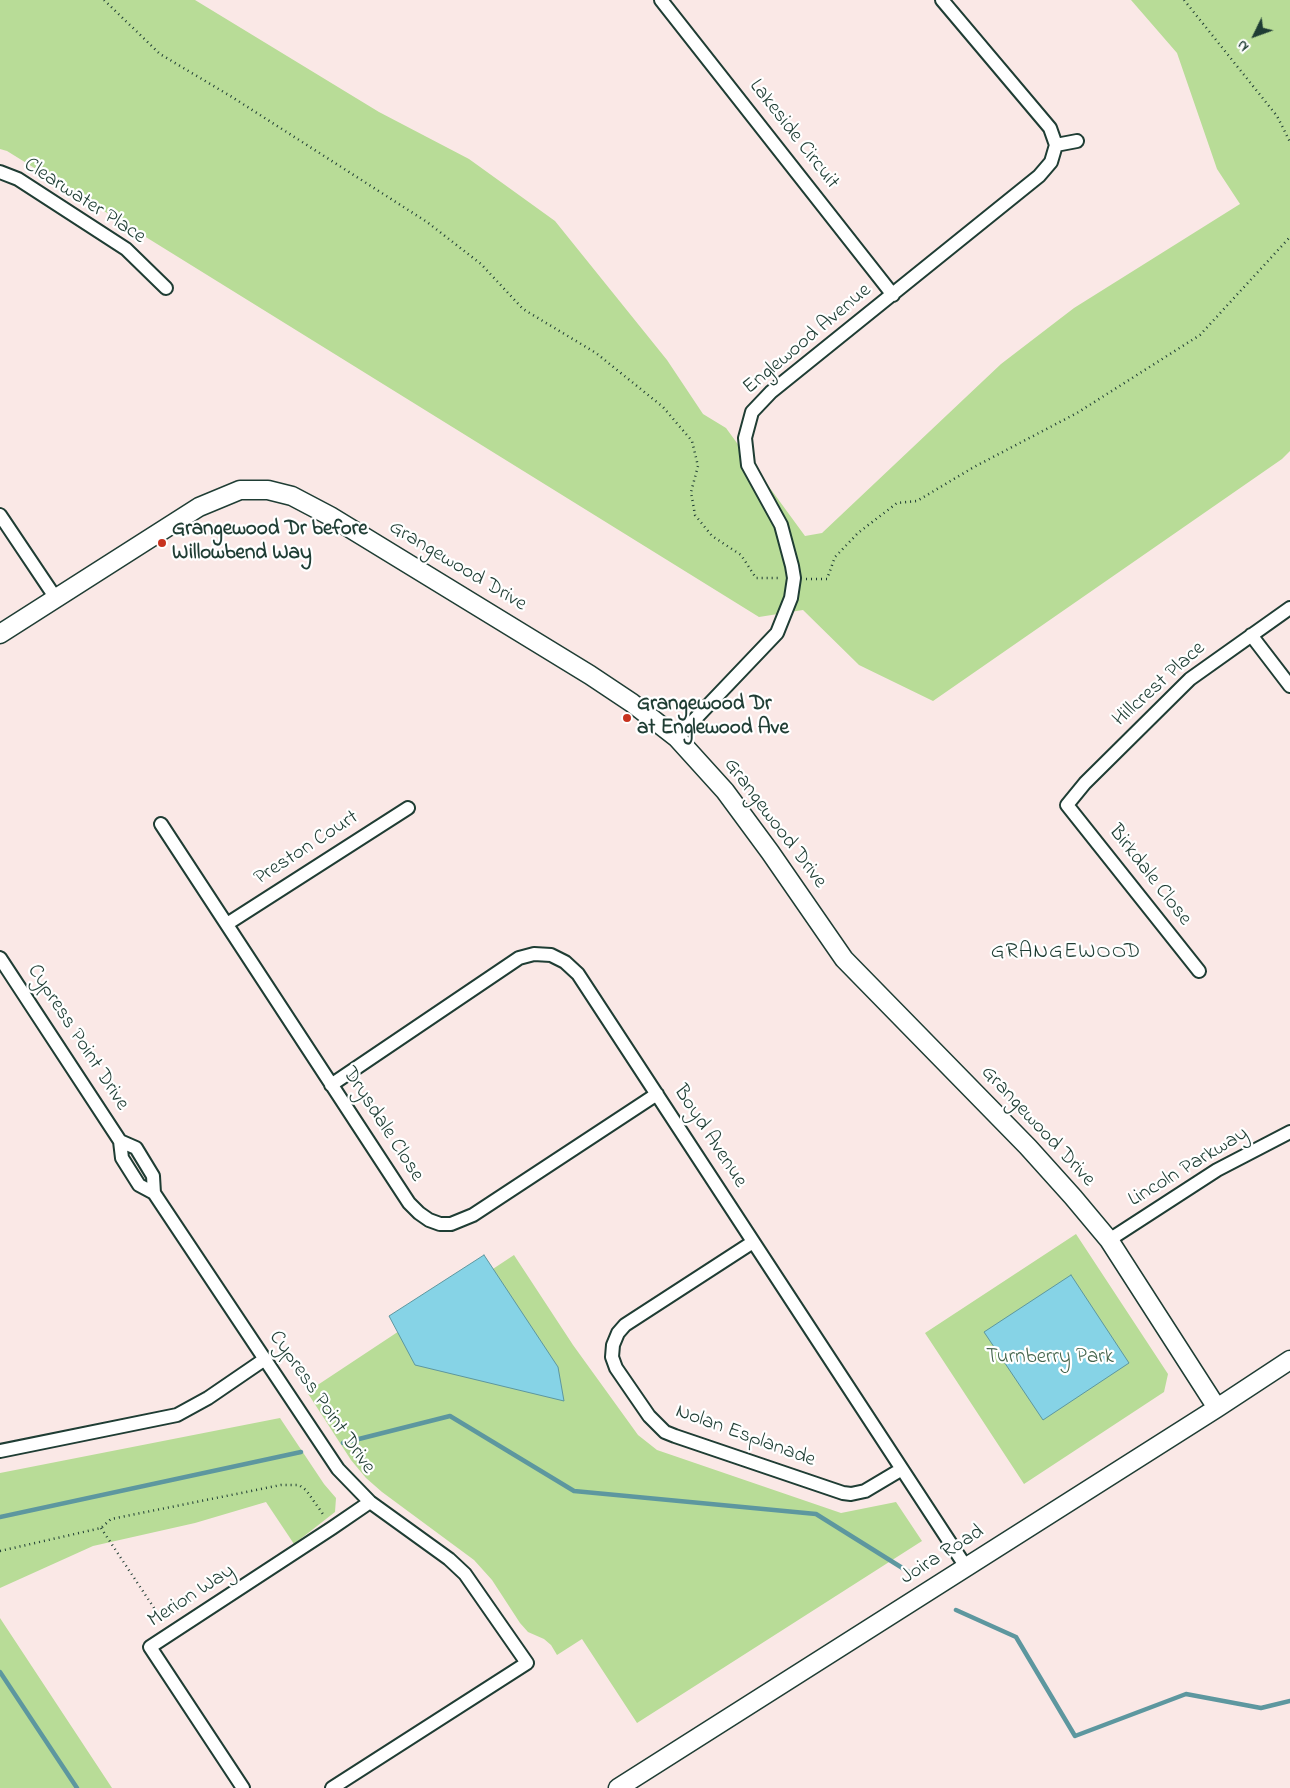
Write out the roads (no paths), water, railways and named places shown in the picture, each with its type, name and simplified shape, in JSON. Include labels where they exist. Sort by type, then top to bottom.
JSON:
[{"type":"street","name":"Lakeside Circuit","points":[[661,0],[892,294]]},
{"type":"street","points":[[942,0],[1050,128],[1056,145],[1077,141]]},
{"type":"street","name":"Englewood Avenue","points":[[678,738],[777,633],[791,598],[794,578],[781,525],[748,466],[745,438],[752,412],[771,392],[1039,176],[1051,162],[1056,145]]},
{"type":"street","name":"Clearwater Place","points":[[0,172],[18,179],[126,249],[166,288]]},
{"type":"street","name":"Grangewood Drive","points":[[0,634],[199,507],[240,490],[268,490],[292,496],[330,516],[590,674],[632,702],[678,738],[725,791],[781,866],[844,959],[1028,1147],[1109,1240],[1217,1408]]},
{"type":"street","points":[[0,515],[56,597]]},
{"type":"street","name":"Hillcrest Place","points":[[1067,805],[1085,783],[1190,679],[1290,608]]},
{"type":"street","points":[[1251,635],[1290,686]]},
{"type":"street","name":"Birkdale Close","points":[[1067,805],[1199,971]]},
{"type":"street","name":"Preston Court","points":[[227,924],[408,808]]},
{"type":"street","name":"Drysdale Close","points":[[161,824],[409,1203],[419,1214],[430,1220],[440,1224],[451,1224],[474,1215],[657,1094]]},
{"type":"street","name":"Boyd Avenue","points":[[331,1085],[519,958],[534,954],[551,955],[565,962],[578,974],[966,1567]]},
{"type":"street","name":"Cypress Point Drive","points":[[0,958],[120,1141],[122,1158],[139,1185],[154,1193],[338,1469],[370,1502],[449,1559],[465,1574],[526,1663],[332,1788]]},
{"type":"street","name":"Lincoln Parkway","points":[[1109,1240],[1218,1170],[1290,1132]]},
{"type":"street","name":"Nolan Esplanade","points":[[753,1242],[625,1325],[618,1333],[613,1345],[612,1357],[616,1368],[648,1416],[665,1432],[675,1436],[843,1493],[851,1494],[865,1491],[902,1469]]},
{"type":"street","points":[[0,1451],[177,1415],[208,1398],[265,1359]]},
{"type":"street","name":"Joira Road","points":[[618,1788],[1290,1360]]},
{"type":"street","name":"Merion Way","points":[[243,1788],[150,1647],[171,1635],[370,1502]]},
{"type":"water","points":[[484,1255],[558,1367],[564,1401],[415,1365],[389,1316]]},
{"type":"water","points":[[1071,1275],[1129,1363],[1043,1420],[984,1332]]},
{"type":"waterway","points":[[343,1443],[450,1416],[574,1491],[816,1514],[912,1574]]},
{"type":"waterway","points":[[0,1517],[301,1452]]},
{"type":"waterway","points":[[956,1610],[1016,1637],[1075,1736],[1186,1694],[1261,1708],[1290,1701]]},
{"type":"waterway","points":[[0,1672],[77,1788]]},
{"type":"place","name":"Grangewood Dr before Willowbend Way","points":[[162,543]]},
{"type":"place","name":"Grangewood Dr at Englewood Ave","points":[[627,718]]},
{"type":"district","name":"GRANGEWOOD","points":[[1066,953]]},
{"type":"park label","name":"Turnberry Park","points":[[1050,1359]]}]
